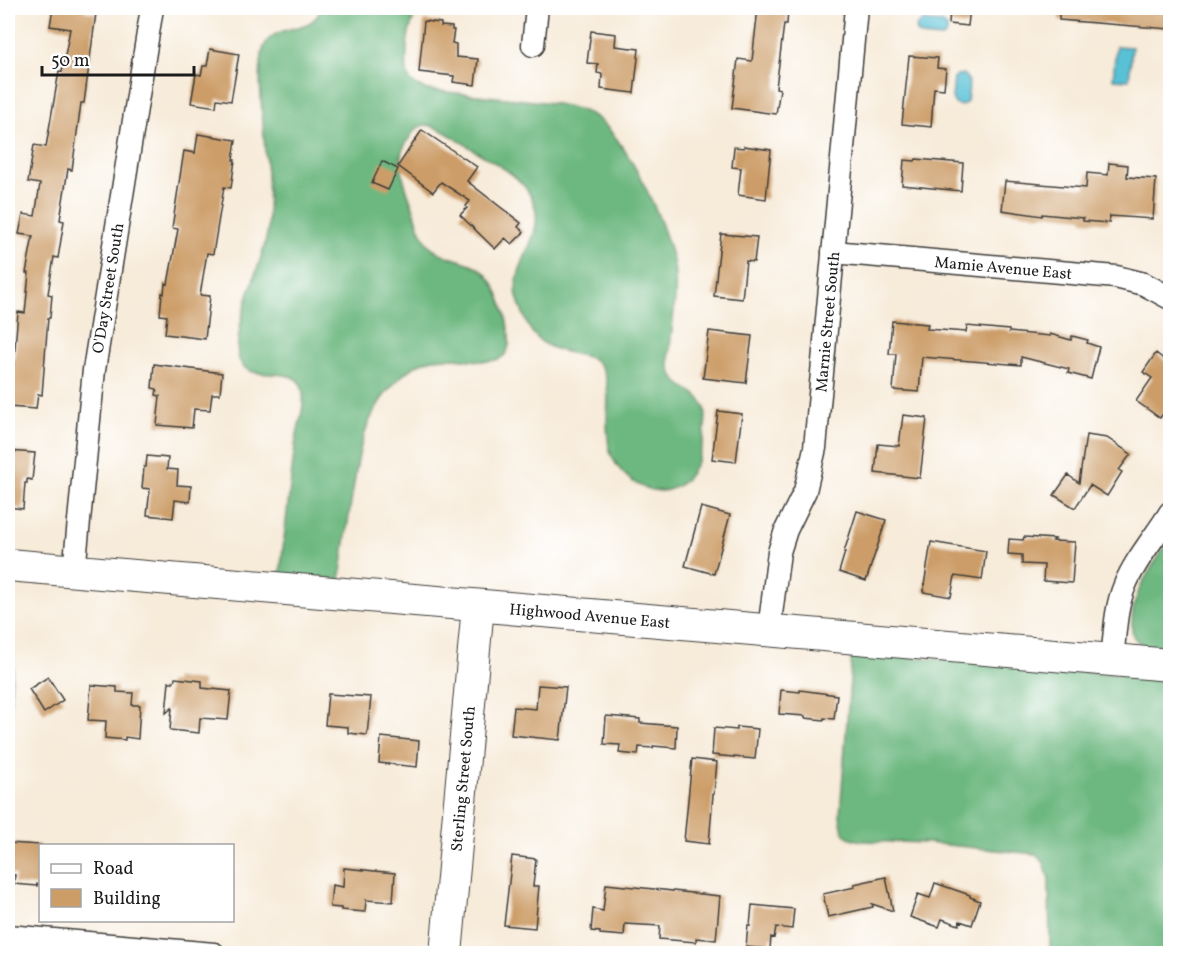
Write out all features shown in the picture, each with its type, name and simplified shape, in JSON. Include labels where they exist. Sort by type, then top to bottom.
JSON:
[{"type":"street","name":"O'Day Street South","points":[[74,571],[94,370],[153,8]]},
{"type":"street","points":[[533,45],[537,8]]},
{"type":"street","name":"Marnie Street South","points":[[769,630],[779,552],[786,530],[805,491],[815,448],[856,8]]},
{"type":"street","name":"Mamie Avenue East","points":[[833,252],[1116,277],[1144,284],[1170,298]]},
{"type":"street","points":[[1112,660],[1117,615],[1125,584],[1170,513]]},
{"type":"street","name":"Highwood Avenue East","points":[[8,565],[1170,665]]},
{"type":"street","name":"Sterling Street South","points":[[446,954],[478,606]]},
{"type":"street","points":[[8,936],[214,954]]},
{"type":"green space","points":[[321,8],[419,8],[410,29],[407,53],[408,77],[414,84],[428,90],[552,103],[577,109],[592,115],[605,125],[619,142],[633,164],[657,212],[672,258],[675,275],[675,306],[669,358],[670,369],[678,383],[696,395],[705,408],[706,422],[702,448],[694,467],[683,482],[672,489],[661,491],[638,485],[628,478],[613,459],[609,448],[607,384],[601,367],[588,357],[557,350],[541,342],[529,327],[516,289],[535,230],[535,206],[529,193],[506,170],[452,136],[432,126],[422,126],[411,135],[401,157],[404,179],[420,228],[427,243],[435,250],[473,265],[488,277],[503,305],[508,326],[509,346],[506,354],[493,361],[439,358],[413,367],[399,379],[377,407],[363,440],[356,470],[340,580],[280,575],[303,392],[299,382],[293,377],[247,369],[241,364],[237,344],[248,295],[264,249],[268,227],[268,188],[260,86],[263,50],[267,41],[274,35],[310,23],[317,17]]},
{"type":"green space","points":[[1170,539],[1170,650],[1143,645],[1133,636],[1132,627],[1133,610],[1140,589]]},
{"type":"green space","points":[[8,580],[13,663],[8,731]]},
{"type":"green space","points":[[852,652],[1170,679],[1170,953],[1050,953],[1049,879],[1044,863],[1035,854],[928,843],[862,841],[847,836],[843,830],[840,815]]},
{"type":"water","points":[[924,21],[942,23],[947,27],[947,33],[940,38],[922,36],[917,32],[916,27]]},
{"type":"water","points":[[1116,46],[1132,47],[1129,80],[1113,79]]},
{"type":"water","points":[[963,74],[968,80],[969,90],[967,102],[961,106],[955,104],[952,98],[954,78]]},
{"type":"building","points":[[53,8],[85,8],[85,11],[96,13],[84,103],[81,103],[72,170],[68,169],[60,220],[64,221],[58,258],[54,257],[48,294],[52,295],[42,395],[38,394],[36,409],[8,407],[8,370],[13,371],[18,312],[25,313],[29,273],[26,273],[33,236],[19,234],[23,214],[35,216],[40,184],[28,182],[34,145],[46,147],[59,71],[62,72],[70,29],[50,26]]},
{"type":"building","points":[[758,8],[788,8],[776,88],[780,89],[776,114],[732,108],[738,59],[752,61]]},
{"type":"building","points":[[950,8],[970,8],[968,26],[949,24]]},
{"type":"building","points":[[1059,8],[1170,8],[1170,29],[1059,20]]},
{"type":"building","points":[[424,21],[452,27],[454,30],[452,43],[456,44],[456,57],[478,59],[475,85],[453,82],[454,76],[419,72]]},
{"type":"building","points":[[591,31],[616,34],[615,46],[639,49],[634,93],[601,89],[602,74],[597,73],[598,64],[587,63]]},
{"type":"building","points":[[210,49],[239,54],[231,101],[217,99],[216,107],[191,103],[196,74],[201,75],[203,66],[207,66]]},
{"type":"building","points":[[909,56],[938,58],[937,68],[946,69],[944,89],[934,88],[931,127],[902,124]]},
{"type":"building","points":[[422,130],[477,167],[467,181],[521,223],[518,227],[524,232],[512,244],[505,238],[495,249],[460,215],[470,201],[441,182],[433,192],[398,166]]},
{"type":"building","points":[[198,134],[236,140],[231,188],[224,187],[213,254],[207,253],[200,295],[210,296],[205,339],[165,334],[167,316],[160,315],[162,293],[164,294],[165,283],[168,284],[178,229],[172,228],[184,151],[195,153]]},
{"type":"building","points":[[744,146],[771,150],[766,199],[738,195],[741,168],[732,167],[734,147],[744,148]]},
{"type":"building","points":[[916,159],[963,163],[961,191],[902,185],[904,160],[915,161]]},
{"type":"building","points":[[382,161],[398,169],[388,190],[372,183]]},
{"type":"building","points":[[1109,163],[1128,165],[1127,177],[1156,179],[1153,219],[1110,216],[1109,223],[1083,221],[1083,218],[1042,214],[1042,216],[1002,210],[1005,181],[1086,188],[1087,173],[1108,175]]},
{"type":"building","points":[[721,234],[757,237],[754,262],[746,261],[742,299],[714,296]]},
{"type":"building","points":[[892,321],[928,324],[927,329],[966,332],[967,326],[1050,336],[1050,334],[1071,340],[1072,336],[1088,340],[1087,343],[1099,347],[1091,379],[1068,373],[1069,369],[1021,357],[1021,365],[922,357],[919,392],[893,390],[896,354],[889,354]]},
{"type":"building","points":[[709,331],[752,336],[746,383],[703,378]]},
{"type":"building","points":[[1156,353],[1170,364],[1170,403],[1160,418],[1136,401],[1152,378],[1143,372]]},
{"type":"building","points":[[154,364],[222,373],[220,394],[212,394],[210,410],[194,409],[192,428],[157,425],[160,396],[156,395],[157,389],[152,388]]},
{"type":"building","points":[[718,411],[742,414],[736,462],[712,459]]},
{"type":"building","points":[[903,415],[927,418],[920,478],[875,473],[878,444],[899,446]]},
{"type":"building","points":[[1086,435],[1107,438],[1131,454],[1119,470],[1122,472],[1107,496],[1090,485],[1075,508],[1054,495],[1068,475],[1079,483]]},
{"type":"building","points":[[8,451],[35,453],[32,480],[27,479],[25,483],[23,509],[8,507]]},
{"type":"building","points":[[147,456],[168,458],[167,469],[178,470],[177,485],[191,486],[190,502],[175,500],[173,518],[147,515],[150,489],[142,488]]},
{"type":"building","points":[[701,507],[730,515],[714,574],[685,566]]},
{"type":"building","points":[[857,511],[886,520],[866,581],[839,572]]},
{"type":"building","points":[[1024,537],[1075,542],[1072,583],[1043,581],[1044,565],[1022,564],[1022,555],[1008,554],[1009,539],[1023,540]]},
{"type":"building","points":[[931,542],[986,551],[982,580],[955,576],[951,597],[923,592]]},
{"type":"building","points":[[48,677],[63,700],[44,713],[29,689]]},
{"type":"building","points":[[175,678],[202,681],[202,688],[231,691],[228,720],[200,718],[199,733],[170,730],[172,708],[166,713],[169,682],[174,682]]},
{"type":"building","points":[[91,685],[117,687],[117,692],[133,693],[132,705],[140,705],[138,739],[105,738],[106,721],[88,720]]},
{"type":"building","points":[[538,685],[566,687],[560,740],[511,735],[514,707],[536,709]]},
{"type":"building","points":[[781,690],[837,695],[834,719],[824,718],[824,720],[779,714]]},
{"type":"building","points":[[328,694],[371,697],[367,735],[348,733],[348,727],[325,725]]},
{"type":"building","points":[[606,716],[640,719],[640,723],[677,726],[676,748],[639,747],[638,755],[619,753],[620,745],[604,744]]},
{"type":"building","points":[[737,727],[758,729],[755,759],[712,755],[714,728],[737,730]]},
{"type":"building","points":[[381,737],[419,741],[417,767],[379,763]]},
{"type":"building","points":[[692,759],[717,762],[709,844],[684,841]]},
{"type":"building","points":[[8,843],[39,845],[39,885],[14,884],[15,875],[8,874]]},
{"type":"building","points":[[512,856],[536,859],[533,886],[539,886],[535,928],[504,925]]},
{"type":"building","points":[[344,868],[395,873],[393,902],[366,900],[365,912],[330,907],[332,885],[343,887]]},
{"type":"building","points":[[886,877],[893,911],[872,904],[873,907],[828,917],[823,894]]},
{"type":"building","points":[[935,883],[970,895],[980,901],[972,925],[960,921],[959,925],[942,919],[939,927],[910,917],[918,894],[930,898]]},
{"type":"building","points":[[606,884],[720,896],[716,940],[696,938],[696,942],[659,939],[660,926],[625,924],[624,936],[591,931],[593,909],[603,911]]},
{"type":"building","points":[[752,905],[794,909],[792,929],[776,927],[774,938],[771,937],[770,949],[746,947]]}]
